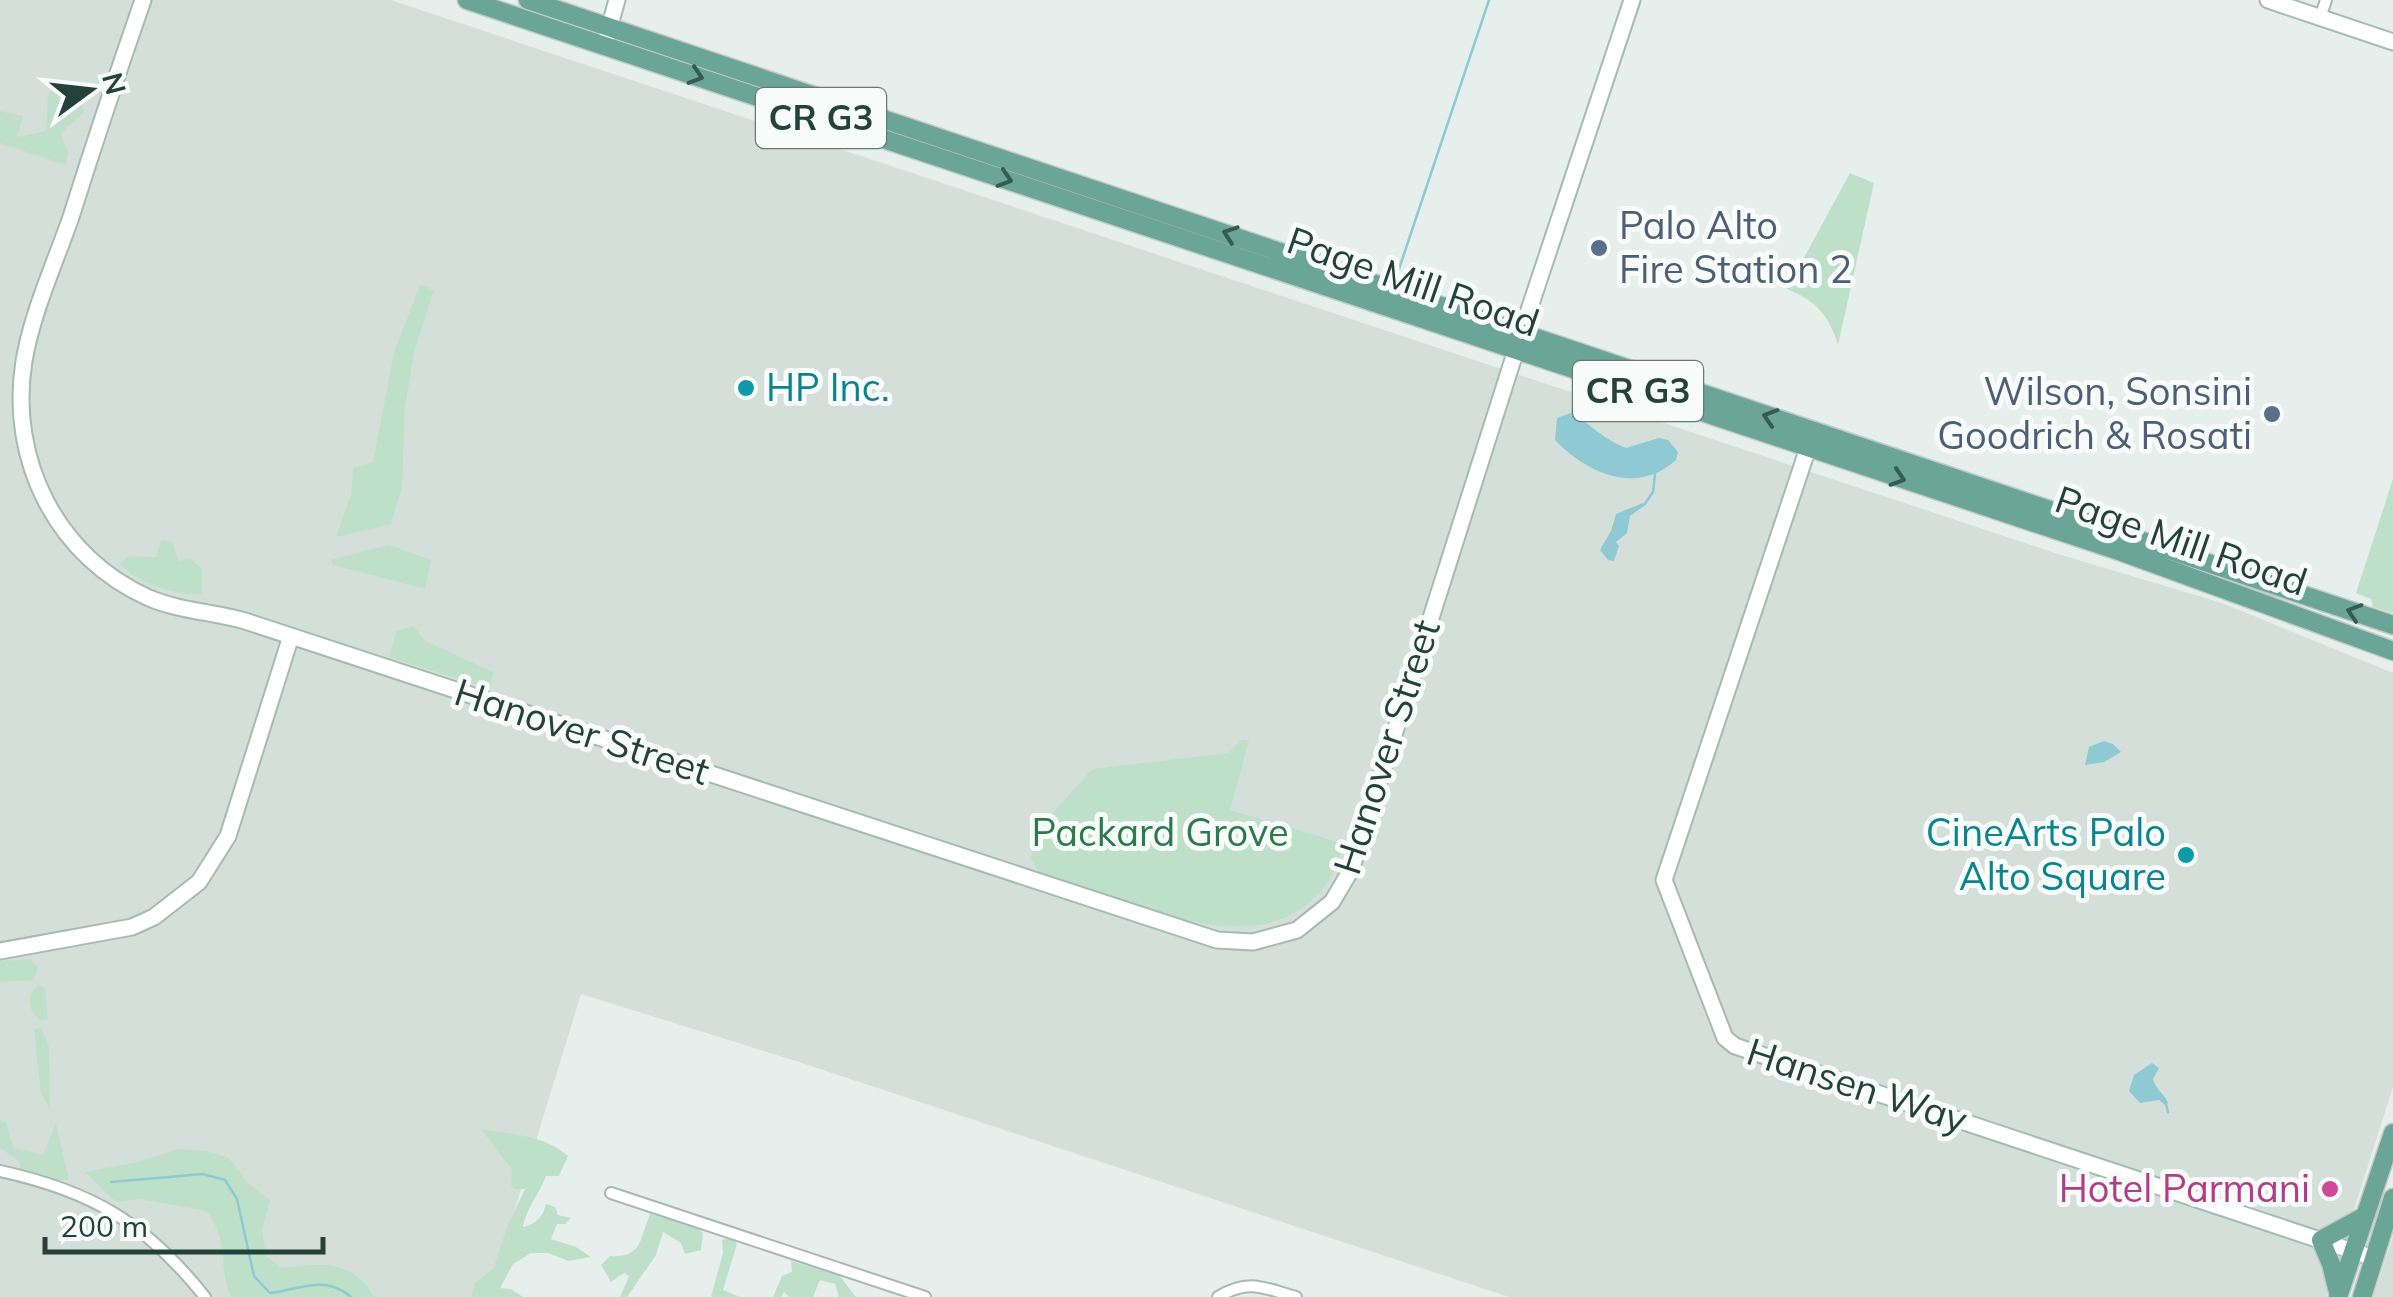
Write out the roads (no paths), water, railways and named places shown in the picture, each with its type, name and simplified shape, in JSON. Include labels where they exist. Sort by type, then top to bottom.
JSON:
[{"type":"main road","name":"Page Mill Road","points":[[467,0],[1516,351],[1811,439],[2393,625]]},
{"type":"main road","name":"Page Mill Road","points":[[528,0],[1522,331],[2393,651]]},
{"type":"main road","points":[[1038,190],[1064,178]]},
{"type":"main road","points":[[2338,1297],[2393,1133]]},
{"type":"main road","points":[[2362,1297],[2393,1200]]},
{"type":"main road","points":[[2338,1297],[2321,1240],[2365,1216]]},
{"type":"street","name":"Hanover Street","points":[[142,0],[26,351],[20,412],[26,455],[42,496],[60,525],[102,570],[150,598],[240,619],[1182,929],[1234,942],[1266,940],[1297,930],[1323,912],[1340,892],[1351,870],[1632,0]]},
{"type":"street","points":[[604,46],[618,0]]},
{"type":"street","points":[[2268,0],[2393,42]]},
{"type":"street","points":[[2320,18],[2326,0]]},
{"type":"street","name":"Hansen Way","points":[[1811,439],[1664,880],[1724,1038],[1735,1046],[2374,1258]]},
{"type":"street","points":[[0,951],[132,927],[154,916],[199,882],[228,836],[291,636]]},
{"type":"street","points":[[0,1171],[60,1188],[128,1219],[166,1250],[205,1297]]},
{"type":"street","points":[[612,1194],[925,1297]]},
{"type":"street","points":[[2372,1194],[2393,1200]]},
{"type":"street","points":[[1218,1297],[1250,1284],[1296,1297]]},
{"type":"water","points":[[1571,413],[1626,448],[1659,438],[1668,440],[1678,452],[1676,460],[1645,477],[1612,476],[1597,470],[1555,440],[1557,418]]},
{"type":"water","points":[[1643,503],[1630,516],[1627,533],[1616,542],[1619,546],[1614,561],[1608,560],[1600,550],[1616,514]]},
{"type":"water","points":[[2104,741],[2121,752],[2104,762],[2085,765],[2089,747]]},
{"type":"water","points":[[2152,1063],[2159,1068],[2153,1079],[2168,1103],[2165,1105],[2159,1100],[2140,1103],[2129,1091],[2134,1075]]},
{"type":"waterway","points":[[1397,275],[1489,0]]},
{"type":"waterway","points":[[1644,505],[1653,492],[1655,474]]},
{"type":"waterway","points":[[2166,1104],[2168,1112]]},
{"type":"waterway","points":[[111,1182],[203,1174],[225,1180],[237,1199],[254,1276],[270,1293],[321,1285],[351,1297]]},
{"type":"place","name":"Palo Alto Fire Station 2","points":[[1599,248]]},
{"type":"place","name":"HP Inc.","points":[[746,388]]},
{"type":"place","name":"Wilson, Sonsini Goodrich & Rosati","points":[[2272,414]]},
{"type":"place","name":"CineArts Palo Alto Square","points":[[2186,855]]},
{"type":"place","name":"Hotel Parmani","points":[[2330,1189]]},
{"type":"park label","name":"Packard Grove","points":[[1160,833]]}]
